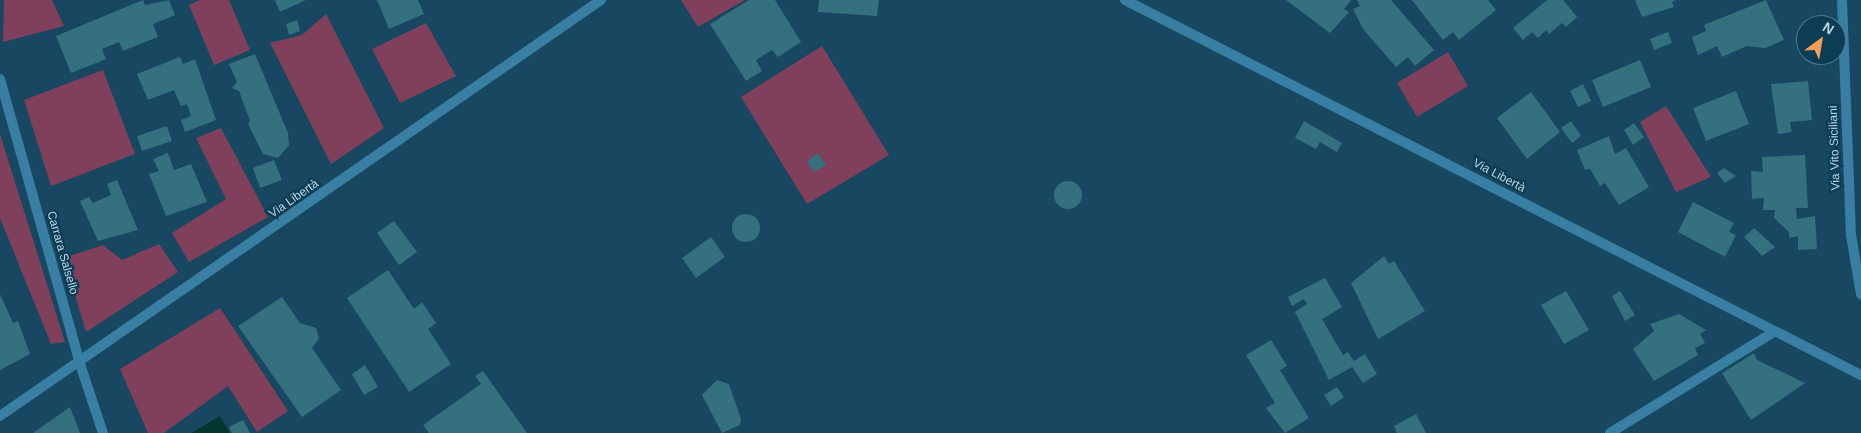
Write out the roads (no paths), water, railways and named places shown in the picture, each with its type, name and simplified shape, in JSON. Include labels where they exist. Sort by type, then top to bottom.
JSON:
[{"type":"street","name":"Via Libertà","points":[[0,416],[80,364],[601,0]]},
{"type":"street","name":"Via Libertà","points":[[1125,0],[1772,333],[1861,376]]},
{"type":"street","name":"Via Vito Siciliani","points":[[1842,0],[1851,235],[1861,294]]},
{"type":"street","name":"Carrara Salsello","points":[[0,79],[80,364],[103,433]]},
{"type":"street","points":[[1610,433],[1772,333]]}]
